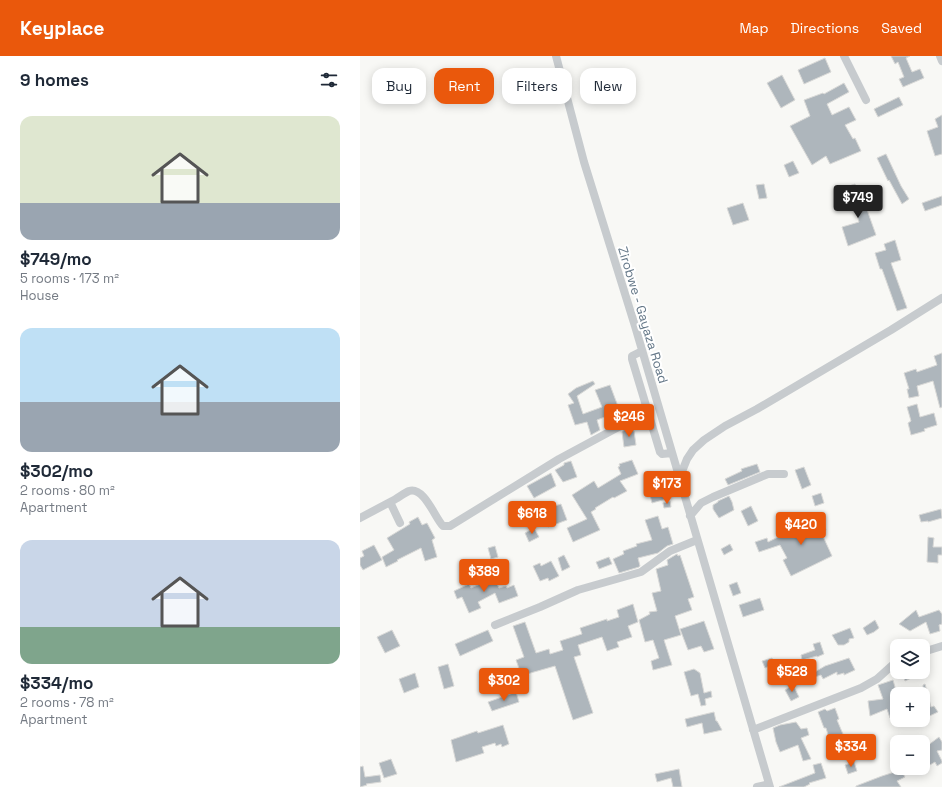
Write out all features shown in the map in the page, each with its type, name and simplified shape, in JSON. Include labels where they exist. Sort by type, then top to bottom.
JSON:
[{"type":"street","name":"Zirobwe - Gayaza Road","points":[[556,56],[584,162],[642,351],[754,730],[769,786]]},
{"type":"street","points":[[844,56],[866,100]]},
{"type":"street","points":[[940,56],[942,61]]},
{"type":"street","points":[[679,479],[687,459],[704,440],[892,330],[942,298]]},
{"type":"street","points":[[642,351],[632,356],[632,359],[648,414],[660,452],[662,454],[672,453]]},
{"type":"street","points":[[360,518],[409,491],[414,491],[421,493],[433,509],[438,522],[443,526],[450,526],[559,459],[624,424],[638,421],[648,414]]},
{"type":"street","points":[[690,516],[701,503],[713,497],[768,474],[784,474]]},
{"type":"street","points":[[392,501],[391,504],[400,523]]},
{"type":"street","points":[[495,625],[578,590],[641,572],[670,551],[697,540]]},
{"type":"street","points":[[930,650],[942,646]]},
{"type":"street","points":[[754,730],[861,688],[878,679],[890,668]]},
{"type":"street","points":[[757,787],[769,786]]},
{"type":"building","points":[[891,56],[910,56],[906,58],[912,72],[920,69],[924,78],[903,87],[899,79],[904,77],[898,62],[895,64]]},
{"type":"building","points":[[825,58],[831,72],[804,84],[798,70]]},
{"type":"building","points":[[782,75],[795,100],[781,108],[767,83]]},
{"type":"building","points":[[844,83],[849,92],[827,104],[832,115],[849,107],[856,120],[845,125],[853,139],[855,138],[861,151],[830,164],[826,156],[812,165],[790,126],[810,116],[804,100],[823,93],[824,94]]},
{"type":"building","points":[[899,97],[903,105],[878,117],[874,109]]},
{"type":"building","points":[[942,115],[942,154],[935,156],[927,131],[938,127],[935,119]]},
{"type":"building","points":[[886,154],[901,186],[909,199],[902,204],[889,180],[888,181],[877,158]]},
{"type":"building","points":[[793,161],[799,173],[789,177],[784,165]]},
{"type":"building","points":[[764,184],[767,198],[759,199],[756,185]]},
{"type":"building","points":[[855,184],[863,209],[866,207],[876,235],[848,246],[842,227],[859,222],[854,205],[849,206],[843,188]]},
{"type":"building","points":[[942,196],[942,205],[925,211],[922,203]]},
{"type":"building","points":[[743,203],[749,220],[733,225],[727,208]]},
{"type":"building","points":[[895,240],[901,260],[891,263],[907,308],[897,311],[875,253],[886,250],[884,244]]},
{"type":"building","points":[[942,353],[942,407],[940,408],[933,381],[917,386],[919,396],[909,398],[907,389],[909,389],[904,373],[916,369],[917,372],[937,365],[934,356]]},
{"type":"building","points":[[593,381],[595,384],[577,396],[583,414],[602,407],[595,390],[610,385],[619,409],[624,407],[628,417],[618,421],[615,413],[597,420],[600,430],[591,435],[587,422],[575,425],[568,405],[574,403],[568,394],[576,388]]},
{"type":"building","points":[[917,404],[920,417],[934,413],[937,425],[924,429],[925,431],[911,435],[908,423],[911,421],[907,407]]},
{"type":"building","points":[[632,428],[634,431],[636,445],[624,447],[622,432],[626,429]]},
{"type":"building","points":[[632,460],[638,474],[620,481],[627,491],[614,498],[613,497],[591,512],[600,530],[573,542],[567,528],[587,519],[572,495],[594,481],[598,488],[621,474],[618,467],[620,466],[619,464]]},
{"type":"building","points":[[571,461],[577,477],[563,482],[555,470],[564,465],[564,463]]},
{"type":"building","points":[[757,464],[760,472],[728,485],[725,479],[742,471],[741,469]]},
{"type":"building","points":[[804,467],[811,485],[802,489],[795,470]]},
{"type":"building","points":[[551,473],[556,486],[534,498],[527,486]]},
{"type":"building","points":[[661,480],[666,499],[652,503],[647,483]]},
{"type":"building","points":[[821,493],[824,503],[815,506],[812,496]]},
{"type":"building","points":[[729,496],[734,510],[719,518],[713,509],[713,505]]},
{"type":"building","points":[[670,501],[671,507],[664,508],[663,503]]},
{"type":"building","points":[[561,504],[567,520],[548,527],[542,510]]},
{"type":"building","points":[[751,506],[758,521],[748,526],[741,511]]},
{"type":"building","points":[[941,509],[942,518],[928,522],[921,522],[919,515]]},
{"type":"building","points":[[658,516],[662,529],[668,527],[673,544],[667,546],[658,553],[638,558],[639,567],[619,573],[613,559],[624,554],[623,551],[637,546],[636,544],[652,540],[645,520]]},
{"type":"building","points":[[418,517],[422,525],[427,523],[435,538],[432,540],[437,557],[425,561],[421,548],[386,567],[382,557],[394,550],[387,538],[410,524],[409,522]]},
{"type":"building","points":[[819,517],[826,530],[821,532],[832,556],[791,576],[783,560],[787,558],[780,545],[759,552],[755,542],[767,538],[768,542]]},
{"type":"building","points":[[534,528],[539,537],[529,542],[525,533]]},
{"type":"building","points":[[928,537],[934,538],[933,547],[942,547],[942,555],[938,555],[938,563],[927,562]]},
{"type":"building","points":[[730,544],[733,550],[724,555],[721,549]]},
{"type":"building","points":[[374,545],[382,560],[363,570],[360,565],[360,558],[364,556],[362,551]]},
{"type":"building","points":[[495,546],[498,557],[491,559],[488,548]]},
{"type":"building","points":[[677,554],[678,556],[680,555],[694,597],[688,599],[692,610],[675,616],[681,635],[664,640],[672,665],[653,670],[651,661],[659,658],[653,640],[645,642],[639,620],[650,614],[649,612],[657,611],[652,593],[661,591],[656,569],[668,565],[667,560]]},
{"type":"building","points":[[564,555],[570,567],[562,571],[558,558]]},
{"type":"building","points":[[609,557],[612,564],[599,569],[596,562]]},
{"type":"building","points":[[551,561],[559,576],[549,581],[548,578],[540,581],[533,566],[540,563],[541,566]]},
{"type":"building","points":[[492,574],[499,588],[506,586],[507,588],[514,585],[518,596],[499,603],[495,593],[478,602],[481,608],[469,613],[462,597],[457,599],[454,591],[469,584],[471,588],[485,582],[484,578]]},
{"type":"building","points":[[737,582],[741,593],[733,596],[729,585]]},
{"type":"building","points":[[760,598],[764,610],[743,617],[739,605]]},
{"type":"building","points":[[633,604],[638,622],[628,626],[632,637],[617,642],[619,647],[607,651],[602,637],[578,645],[581,655],[574,657],[593,713],[573,720],[555,666],[527,674],[526,669],[520,671],[516,660],[524,657],[513,626],[525,622],[536,653],[549,649],[550,654],[563,650],[560,641],[582,634],[580,628],[607,619],[607,621],[619,617],[617,610]]},
{"type":"building","points":[[916,610],[919,617],[939,610],[942,614],[942,624],[939,625],[940,631],[930,634],[926,622],[910,631],[899,624]]},
{"type":"building","points":[[875,620],[879,628],[867,635],[863,628]]},
{"type":"building","points":[[704,621],[714,649],[704,652],[701,646],[688,650],[680,629]]},
{"type":"building","points":[[850,628],[854,638],[849,639],[849,642],[844,645],[838,645],[832,635]]},
{"type":"building","points":[[392,630],[400,646],[385,653],[377,637]]},
{"type":"building","points":[[488,630],[493,641],[460,656],[455,644]]},
{"type":"building","points":[[820,642],[824,654],[802,660],[801,655],[815,650],[813,644]]},
{"type":"building","points":[[772,658],[774,664],[765,668],[762,661]]},
{"type":"building","points":[[849,658],[855,670],[844,675],[844,673],[837,675],[837,672],[823,679],[821,675],[808,679],[808,676],[805,673],[814,670],[815,672],[825,666]]},
{"type":"building","points":[[448,664],[454,686],[444,689],[438,667]]},
{"type":"building","points":[[694,669],[700,673],[704,693],[711,691],[712,697],[705,699],[706,705],[701,706],[698,694],[691,696],[684,672]]},
{"type":"building","points":[[415,673],[419,687],[404,693],[399,679]]},
{"type":"building","points":[[893,680],[895,687],[890,687],[890,718],[887,709],[870,716],[868,701],[883,699],[878,685]]},
{"type":"building","points":[[793,685],[799,697],[791,701],[785,690]]},
{"type":"building","points":[[516,692],[519,702],[492,711],[488,702]]},
{"type":"building","points":[[930,703],[931,707],[934,706],[938,712],[930,716]]},
{"type":"building","points":[[835,708],[839,719],[837,720],[848,746],[833,751],[826,728],[824,728],[818,712],[825,709],[827,711]]},
{"type":"building","points":[[714,712],[716,721],[722,730],[704,734],[702,723],[687,727],[685,719]]},
{"type":"building","points":[[796,722],[801,729],[807,728],[809,735],[801,738],[811,759],[803,761],[798,745],[780,752],[773,728]]},
{"type":"building","points":[[503,725],[509,744],[502,747],[501,744],[496,746],[495,743],[482,747],[484,753],[456,762],[451,740],[477,731],[478,733]]},
{"type":"building","points":[[939,737],[942,742],[942,750],[937,751],[942,763],[937,766],[935,762],[930,765],[930,744]]},
{"type":"building","points":[[391,759],[397,774],[384,778],[379,763]]},
{"type":"building","points":[[854,762],[857,771],[848,774],[845,765]]},
{"type":"building","points":[[821,763],[826,778],[809,783],[810,784],[804,787],[779,787],[815,773],[813,765]]},
{"type":"building","points":[[363,766],[365,777],[380,775],[381,782],[366,784],[367,785],[360,787],[360,767]]},
{"type":"building","points":[[679,769],[682,787],[673,787],[671,778],[657,782],[655,774]]},
{"type":"building","points":[[890,773],[890,775],[904,775],[905,777],[897,781],[901,787],[856,787],[856,786]]}]
